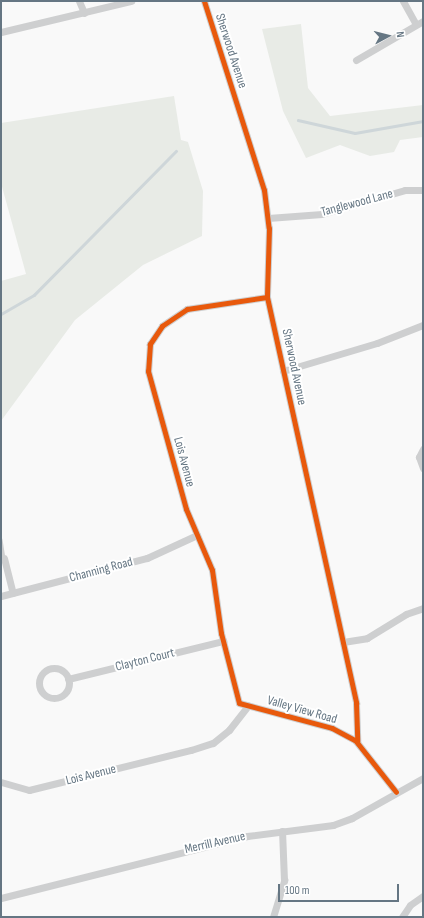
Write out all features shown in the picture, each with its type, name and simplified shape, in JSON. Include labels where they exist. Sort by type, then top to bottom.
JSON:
[{"type":"street","points":[[79,1],[84,13]]},
{"type":"street","points":[[1,32],[131,1]]},
{"type":"street","name":"Sherwood Avenue","points":[[204,1],[264,190],[268,218],[267,297],[356,703],[356,741]]},
{"type":"street","points":[[403,1],[415,23]]},
{"type":"street","points":[[356,60],[415,23],[423,21]]},
{"type":"street","name":"Tanglewood Lane","points":[[268,218],[322,214],[405,190],[423,190]]},
{"type":"street","name":"Lois Avenue","points":[[1,782],[29,790],[191,750],[213,743],[229,730],[248,706],[239,704],[223,641],[212,570],[186,509],[148,370],[150,344],[162,326],[187,309],[267,297]]},
{"type":"street","points":[[283,371],[377,343],[423,325]]},
{"type":"street","points":[[423,449],[419,457],[423,468]]},
{"type":"street","name":"Channing Road","points":[[1,596],[147,558],[197,535]]},
{"type":"street","points":[[4,558],[13,593]]},
{"type":"street","points":[[343,642],[367,638],[406,614],[423,608]]},
{"type":"street","name":"Clayton Court","points":[[68,679],[223,641]]},
{"type":"street","points":[[48,670],[62,671],[68,679],[65,693],[57,698],[47,697],[40,690],[39,680],[48,670]]},
{"type":"street","name":"Valley View Road","points":[[248,706],[332,728],[356,741],[396,792]]},
{"type":"street","name":"Merrill Avenue","points":[[1,898],[247,836],[346,820],[423,778]]},
{"type":"street","points":[[273,917],[284,880],[282,831]]},
{"type":"street","points":[[402,917],[423,896]]},
{"type":"lane","points":[[1,540],[4,558]]},
{"type":"shaded area","points":[[301,24],[308,88],[330,116],[423,105],[423,137],[400,140],[394,152],[370,156],[340,145],[306,158],[283,111],[262,29]]},
{"type":"shaded area","points":[[174,96],[181,140],[188,142],[203,191],[202,236],[143,265],[75,320],[1,421],[1,281],[26,274],[1,183],[1,123]]},
{"type":"waterway","points":[[298,120],[355,133],[423,121]]},
{"type":"waterway","points":[[1,314],[34,295],[176,151]]},
{"type":"cycle path","points":[[204,1],[264,190],[269,228],[267,297],[356,703],[357,741]]},
{"type":"cycle path","points":[[267,297],[187,309],[162,326],[150,344],[148,371],[186,509],[212,570],[221,633],[239,703],[332,728],[355,740],[396,792]]}]
